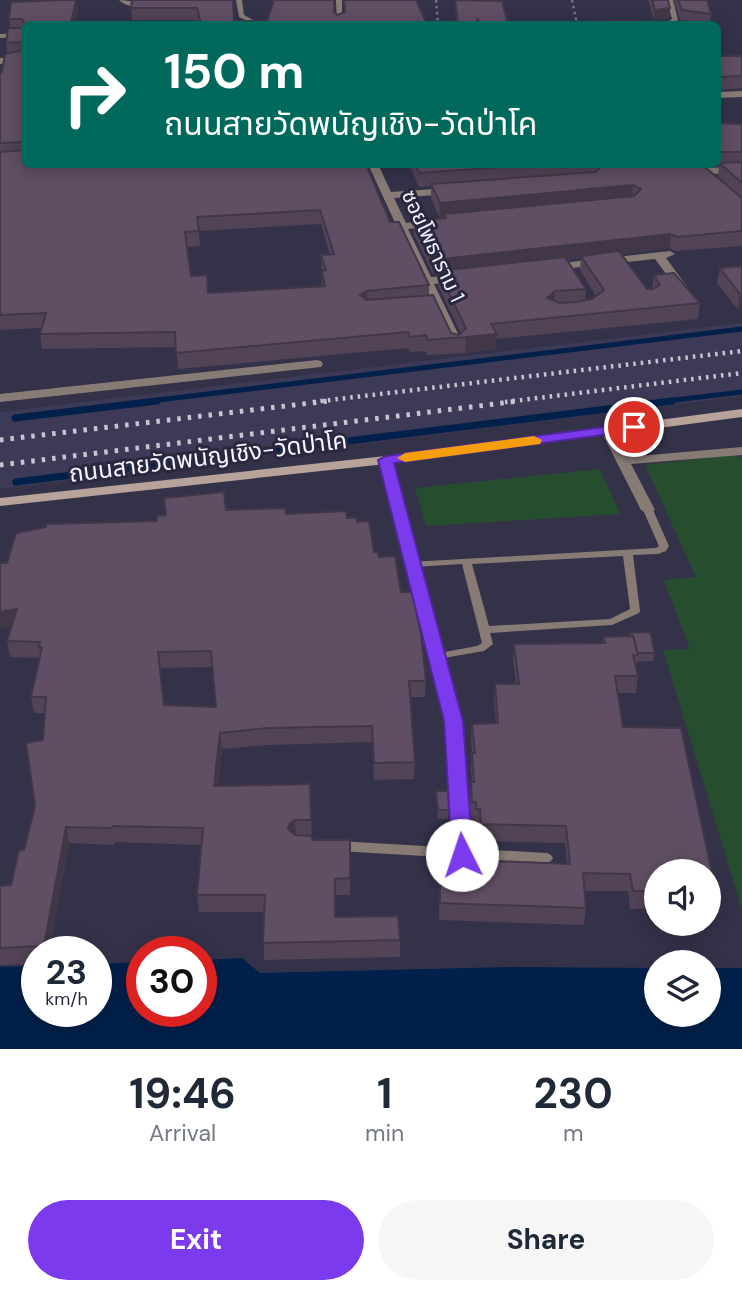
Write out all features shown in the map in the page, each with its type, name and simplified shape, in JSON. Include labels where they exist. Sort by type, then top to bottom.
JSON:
[{"type":"main road","name":"ถนนสายวัดพนัญเชิง-วัดป่าโค","points":[[4,504],[386,460],[742,413]]},
{"type":"street","points":[[0,61],[21,60]]},
{"type":"street","points":[[721,95],[742,94]]},
{"type":"street","name":"ซอยโพธาราม 1","points":[[375,168],[428,281],[433,305],[457,344]]},
{"type":"street","points":[[697,168],[742,170]]},
{"type":"street","points":[[697,168],[710,180]]},
{"type":"street","points":[[388,195],[457,190]]},
{"type":"street","points":[[402,226],[443,222]]},
{"type":"street","points":[[543,268],[571,270],[626,264],[664,255],[687,295]]},
{"type":"street","points":[[428,281],[466,276]]},
{"type":"street","points":[[0,398],[317,364]]},
{"type":"street","points":[[607,431],[648,510]]},
{"type":"street","points":[[623,461],[742,450]]},
{"type":"street","points":[[386,460],[454,721],[462,855]]},
{"type":"lane","points":[[122,0],[127,4],[148,4]]},
{"type":"lane","points":[[339,0],[340,21]]},
{"type":"lane","points":[[670,0],[675,20],[673,21]]},
{"type":"lane","points":[[226,2],[239,1],[241,16],[251,21]]},
{"type":"lane","points":[[0,36],[21,35]]},
{"type":"lane","points":[[414,564],[663,549],[648,510]]},
{"type":"lane","points":[[484,630],[612,621],[626,617],[635,611],[628,553]]},
{"type":"lane","points":[[438,656],[480,649],[488,643],[466,561]]},
{"type":"lane","points":[[324,845],[547,858]]},
{"type":"path","points":[[436,0],[438,21]]},
{"type":"path","points":[[572,0],[574,21]]},
{"type":"shaded area","points":[[742,323],[742,396],[0,489],[0,412]]},
{"type":"green space","points":[[732,455],[742,457],[742,909],[663,650],[690,649],[664,580],[696,577],[645,465]]},
{"type":"green space","points":[[600,469],[620,514],[426,526],[415,488]]},
{"type":"water","points":[[242,958],[260,973],[513,967],[644,968],[644,1027],[721,1027],[721,968],[742,968],[742,1049],[0,1049],[0,967],[21,966],[21,1027],[112,1027],[112,963],[126,963],[126,1027],[217,1027],[217,959]]},
{"type":"building","points":[[76,0],[72,21],[9,19],[11,2]]},
{"type":"building","points":[[132,0],[233,0],[234,21],[200,21],[197,8],[131,8]]},
{"type":"building","points":[[274,0],[334,0],[334,12],[337,15],[345,12],[344,0],[416,0],[426,21],[267,21]]},
{"type":"building","points":[[455,0],[502,1],[507,21],[479,21],[477,18],[478,21],[458,21]]},
{"type":"building","points":[[652,0],[668,0],[670,8],[655,10]]},
{"type":"building","points":[[678,0],[707,0],[711,14],[682,10]]},
{"type":"building","points":[[8,28],[21,28],[21,42],[6,43]]},
{"type":"building","points":[[21,51],[21,142],[0,143],[5,54]]},
{"type":"building","points":[[721,56],[742,56],[742,76],[721,77]]},
{"type":"building","points":[[721,123],[742,124],[742,152],[721,152]]},
{"type":"building","points":[[21,150],[21,168],[368,168],[390,222],[399,222],[429,285],[367,291],[360,295],[366,300],[433,295],[451,333],[459,335],[466,328],[438,271],[565,257],[586,289],[555,291],[547,298],[560,303],[576,302],[592,299],[604,290],[581,256],[619,251],[647,289],[660,285],[654,275],[674,273],[700,303],[491,324],[497,334],[466,337],[428,340],[426,335],[410,337],[408,332],[176,353],[175,332],[40,334],[46,313],[0,315],[0,152]],"holes":[[[320,210],[334,254],[321,255],[326,270],[322,271],[325,286],[208,293],[207,275],[191,276],[185,232],[199,231],[197,217]]]},
{"type":"building","points":[[742,162],[742,183],[721,165]]},
{"type":"building","points":[[417,168],[488,168],[419,173]]},
{"type":"building","points":[[600,168],[706,168],[742,198],[742,231],[677,237],[671,234],[433,260],[414,221],[446,218],[444,214],[634,196],[641,189],[633,185],[440,203],[431,184],[595,172]]},
{"type":"building","points":[[742,266],[742,294],[740,294],[720,268]]},
{"type":"building","points":[[224,492],[226,510],[285,508],[286,514],[346,511],[347,518],[357,518],[357,522],[369,521],[374,552],[378,552],[379,557],[395,556],[401,592],[412,592],[421,634],[426,681],[409,681],[415,762],[374,763],[372,726],[268,728],[220,733],[214,786],[310,784],[311,820],[295,820],[290,823],[288,829],[295,835],[312,836],[312,840],[350,840],[350,878],[335,879],[335,917],[398,916],[400,940],[263,943],[265,895],[197,895],[203,828],[113,826],[66,827],[46,936],[21,936],[21,947],[0,948],[0,886],[11,885],[19,850],[24,850],[35,806],[26,743],[43,740],[46,697],[31,697],[42,647],[39,647],[40,642],[7,641],[17,609],[0,612],[0,563],[7,563],[16,533],[46,527],[46,524],[157,521],[157,516],[166,515],[164,498]],"holes":[[[211,651],[216,707],[164,705],[158,652]]]},
{"type":"building","points":[[650,632],[655,653],[637,653],[633,636],[629,633]]},
{"type":"building","points":[[633,636],[638,655],[633,655],[638,676],[615,676],[623,727],[681,728],[709,859],[644,859],[644,891],[633,891],[630,874],[583,873],[586,908],[440,903],[440,859],[570,864],[566,826],[481,824],[480,809],[476,809],[476,802],[472,802],[472,753],[475,753],[472,724],[498,723],[495,684],[519,684],[514,644],[605,643],[603,637]]},
{"type":"building","points":[[436,791],[448,791],[449,810],[438,810]]},
{"type":"waterway","points":[[142,402],[742,329]]},
{"type":"waterway","points":[[658,402],[742,392]]},
{"type":"waterway","points":[[15,418],[157,401]]},
{"type":"waterway","points":[[16,482],[672,401]]},
{"type":"railway","points":[[313,402],[742,351]]},
{"type":"railway","points":[[505,402],[742,373]]},
{"type":"railway","points":[[0,440],[328,401]]},
{"type":"railway","points":[[0,465],[519,401]]},
{"type":"slow traffic","points":[[405,458],[534,440]]},
{"type":"route","points":[[462,855],[454,721],[386,460],[634,427]]}]
